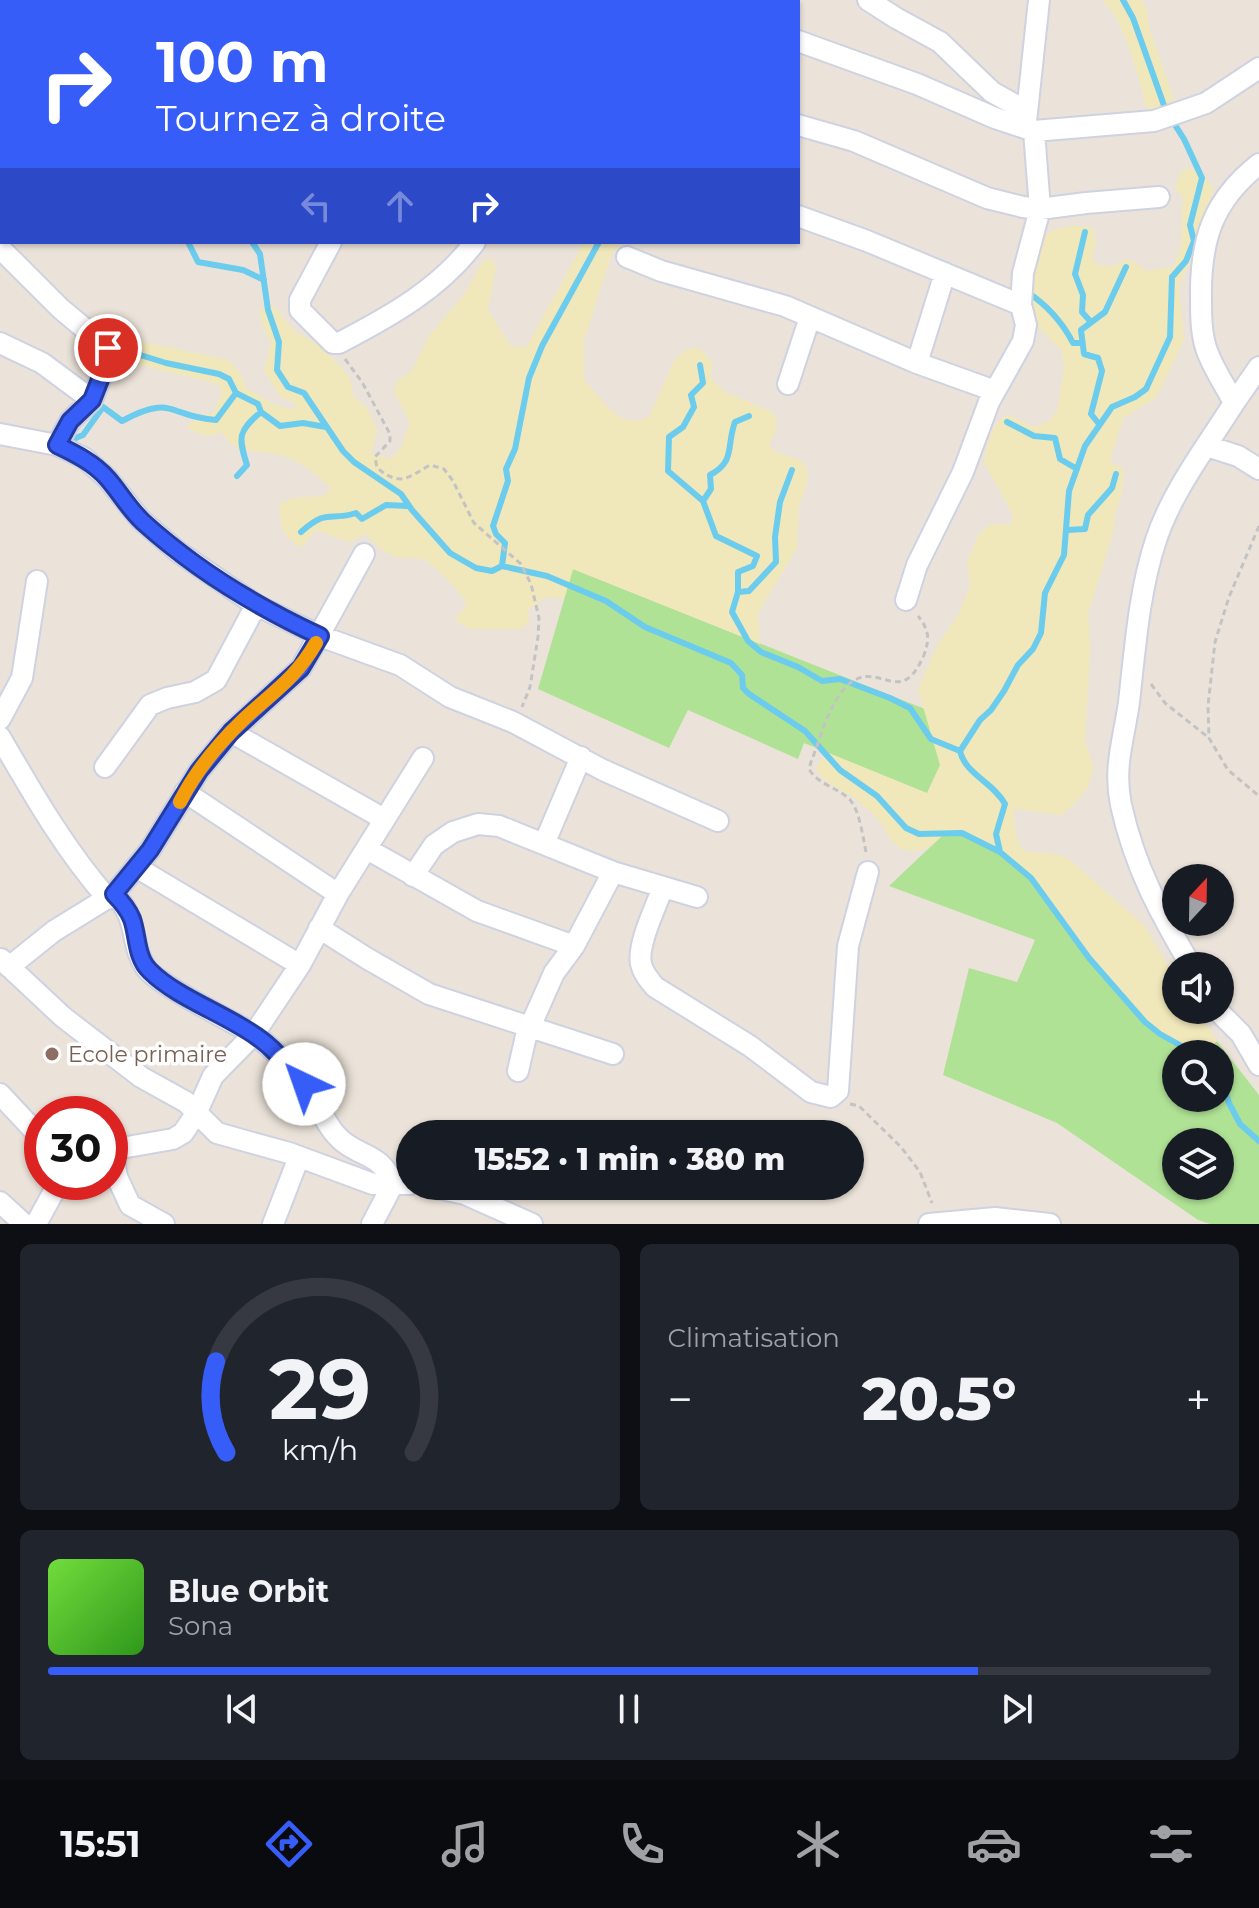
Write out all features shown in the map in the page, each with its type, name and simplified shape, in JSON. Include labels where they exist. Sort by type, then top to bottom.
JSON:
[{"type":"street","points":[[868,0],[940,42],[1029,124]]},
{"type":"street","points":[[906,600],[917,565],[963,472],[995,391],[1023,341],[1026,325],[1021,305],[1023,273],[1040,209],[1029,124],[1039,0]]},
{"type":"street","points":[[800,42],[1029,124],[1154,121],[1206,103],[1259,68]]},
{"type":"street","points":[[800,126],[854,141],[987,198],[1040,209],[1159,197]]},
{"type":"street","points":[[1234,403],[1206,349],[1201,325],[1200,264],[1209,227],[1223,199],[1259,164]]},
{"type":"street","points":[[800,217],[1021,305]]},
{"type":"street","points":[[330,244],[300,300],[300,310],[333,343],[339,343],[378,323],[420,296],[446,276],[473,244]]},
{"type":"street","points":[[0,248],[61,309],[108,348],[110,354],[92,400],[70,421],[57,445]]},
{"type":"street","points":[[627,257],[661,271],[785,306],[917,363],[995,391]]},
{"type":"street","points":[[917,363],[945,273]]},
{"type":"street","points":[[788,384],[810,317]]},
{"type":"street","points":[[0,343],[42,363],[92,400]]},
{"type":"street","points":[[1183,952],[1157,909],[1138,867],[1121,802],[1119,747],[1129,705],[1132,667],[1156,540],[1168,511],[1259,367]]},
{"type":"street","points":[[0,434],[57,445],[84,458],[96,467],[140,519],[177,551],[256,605],[320,636],[400,665],[450,697],[513,722],[603,770],[718,821]]},
{"type":"street","points":[[1207,446],[1238,456],[1259,469]]},
{"type":"street","points":[[364,554],[301,668],[231,732],[185,792],[172,817],[136,867],[111,897],[3,963],[63,1017],[141,1077],[186,1102],[217,1133],[262,1144],[373,1184],[396,1184]]},
{"type":"street","points":[[0,719],[22,678],[37,581]]},
{"type":"street","points":[[105,767],[150,705],[195,692],[216,680],[256,605]]},
{"type":"street","points":[[231,732],[384,819]]},
{"type":"street","points":[[0,737],[31,792],[79,865],[111,897],[125,905],[147,969],[162,982],[254,1034],[271,1047],[304,1084],[337,1137],[377,1159],[396,1179]]},
{"type":"street","points":[[544,844],[581,757]]},
{"type":"street","points":[[128,1146],[173,1139],[183,1133],[196,1114],[213,1076],[254,1034],[300,965],[338,894],[423,758]]},
{"type":"street","points":[[185,792],[338,894]]},
{"type":"street","points":[[413,876],[434,845],[453,832],[478,824],[499,826],[613,872],[697,897]]},
{"type":"street","points":[[367,849],[477,911],[574,946]]},
{"type":"street","points":[[136,867],[300,965]]},
{"type":"street","points":[[518,1071],[523,1045],[554,973],[574,946],[613,872]]},
{"type":"street","points":[[663,887],[641,948],[641,965],[655,987],[750,1046],[811,1092],[835,1096],[838,1091],[848,946],[868,872]]},
{"type":"street","points":[[319,928],[429,994],[613,1054]]},
{"type":"street","points":[[1231,1024],[1241,1034],[1259,1065]]},
{"type":"street","points":[[0,1094],[24,1120]]},
{"type":"street","points":[[273,1224],[299,1157]]},
{"type":"street","points":[[372,1224],[396,1192]]},
{"type":"street","points":[[36,1224],[49,1200]]},
{"type":"street","points":[[128,1200],[130,1205],[164,1224]]},
{"type":"street","points":[[478,1200],[532,1224]]},
{"type":"street","points":[[0,1202],[24,1224]]},
{"type":"street","points":[[935,1223],[995,1218],[1050,1224]]},
{"type":"path","points":[[333,343],[362,382],[390,434],[390,441],[375,457],[377,468],[389,478],[401,479],[412,478],[430,465],[444,469],[474,523],[521,564],[531,584],[539,618],[538,637],[530,687],[513,722]]},
{"type":"path","points":[[1209,738],[1208,706],[1215,642],[1229,597],[1259,526]]},
{"type":"path","points":[[868,872],[854,806],[849,799],[813,776],[809,769],[834,705],[846,688],[865,677],[900,681],[910,679],[917,671],[929,642],[928,629],[906,600]]},
{"type":"path","points":[[1132,667],[1153,685],[1165,703],[1209,738],[1228,770],[1259,796]]},
{"type":"path","points":[[835,1096],[840,1103],[859,1106],[901,1147],[920,1172],[935,1223]]},
{"type":"green space","points":[[573,569],[925,709],[941,765],[928,794],[804,743],[798,759],[688,710],[669,748],[538,689]]},
{"type":"green space","points":[[962,833],[983,842],[1002,854],[1034,884],[1112,986],[1148,1024],[1170,1040],[1162,1040],[1162,1112],[1234,1112],[1234,1063],[1259,1095],[1259,1224],[1210,1224],[1198,1220],[1169,1200],[1234,1200],[1234,1128],[1162,1128],[1162,1195],[1057,1123],[943,1075],[969,968],[1017,982],[1035,940],[889,886],[944,834]]},
{"type":"sand","points":[[1102,0],[1141,0],[1146,6],[1150,31],[1174,99],[1149,115],[1119,23]]},
{"type":"sand","points":[[1184,168],[1194,170],[1214,190],[1201,223],[1198,248],[1179,290],[1184,339],[1156,398],[1123,418],[1113,451],[1111,463],[1124,469],[1122,492],[1113,534],[1088,614],[1090,650],[1085,742],[1094,767],[1088,787],[1061,815],[1014,809],[1016,830],[1023,849],[1070,860],[1145,926],[1162,956],[1162,1024],[1205,1024],[1216,1040],[1171,1040],[1145,1022],[1089,958],[1031,878],[1000,852],[962,833],[944,834],[923,850],[901,848],[873,815],[854,798],[824,779],[816,768],[826,752],[927,793],[940,765],[918,689],[937,646],[958,615],[970,586],[967,563],[978,535],[989,525],[1012,524],[1012,513],[984,462],[991,435],[997,423],[1008,415],[1034,427],[1049,421],[1057,411],[1064,369],[1062,351],[1019,307],[1042,236],[1067,227],[1093,228],[1096,241],[1092,258],[1098,265],[1112,266],[1129,259],[1147,271],[1173,267],[1181,248],[1183,197],[1176,190]]},
{"type":"sand","points":[[583,244],[622,244],[612,253],[584,340],[584,380],[605,404],[629,420],[649,416],[675,359],[687,349],[699,348],[712,362],[711,378],[725,392],[770,411],[777,419],[776,431],[769,445],[774,451],[800,460],[808,470],[807,485],[799,505],[797,548],[758,613],[760,644],[573,569],[564,599],[544,597],[528,611],[529,622],[522,629],[470,629],[455,620],[467,604],[440,572],[422,559],[391,555],[366,534],[349,542],[316,530],[301,548],[283,529],[280,504],[293,498],[323,496],[331,488],[291,459],[241,449],[227,440],[222,432],[204,435],[186,427],[201,415],[213,413],[222,393],[218,384],[115,359],[113,346],[125,338],[229,360],[240,373],[247,389],[274,404],[294,409],[296,404],[280,397],[264,370],[271,341],[263,327],[259,310],[274,306],[295,332],[329,354],[349,377],[354,397],[367,408],[377,430],[371,454],[391,459],[401,447],[410,423],[394,392],[396,382],[411,372],[429,336],[464,295],[483,261],[492,259],[496,268],[488,310],[511,346],[526,348]]},
{"type":"waterway","points":[[1000,852],[996,834],[1005,804],[968,766],[960,751],[1004,691],[1018,665],[1033,649],[1041,633],[1045,593],[1064,555],[1069,491],[1085,446],[1112,407],[1146,389],[1170,337],[1172,277],[1186,261],[1194,241],[1190,225],[1202,178],[1184,139],[1166,111],[1133,18],[1123,0]]},
{"type":"waterway","points":[[1085,232],[1075,274],[1083,295],[1082,312],[1090,321]]},
{"type":"waterway","points":[[189,244],[198,262],[243,270],[264,280]]},
{"type":"waterway","points":[[253,244],[260,254],[268,310],[279,342],[277,370],[288,387],[304,393],[343,451],[401,494],[450,553],[476,568],[492,571],[502,566],[547,576],[606,601],[645,627],[731,663],[742,675],[743,688],[749,694],[805,731],[840,770],[877,796],[906,828],[919,834],[962,833],[1000,852],[1031,878],[1089,958],[1145,1022],[1171,1040]]},
{"type":"waterway","points":[[502,566],[505,543],[493,526],[508,481],[506,469],[515,449],[529,378],[542,346],[598,244]]},
{"type":"waterway","points":[[1099,424],[1091,414],[1102,371],[1098,358],[1084,354],[1081,330],[1105,312],[1126,267]]},
{"type":"waterway","points":[[1027,292],[1053,314],[1073,343],[1082,343]]},
{"type":"waterway","points":[[121,349],[166,363],[219,374],[229,379],[236,393],[258,404],[261,412],[280,426],[303,423],[326,427]]},
{"type":"waterway","points":[[700,365],[703,383],[691,395],[694,407],[683,427],[669,437],[668,471],[703,501],[716,536],[757,556],[753,566],[738,572],[738,592],[732,612],[748,641],[761,652],[822,681],[840,679],[910,708],[931,739],[960,751]]},
{"type":"waterway","points":[[64,443],[83,435],[103,407],[122,421],[162,408],[216,420],[236,393]]},
{"type":"waterway","points":[[237,476],[247,465],[242,435],[261,412]]},
{"type":"waterway","points":[[703,501],[711,489],[710,475],[727,458],[735,422],[749,416]]},
{"type":"waterway","points":[[1007,422],[1034,436],[1055,438],[1060,459],[1077,469]]},
{"type":"waterway","points":[[738,592],[749,591],[776,562],[775,537],[780,502],[792,470]]},
{"type":"waterway","points":[[1067,530],[1085,529],[1088,515],[1112,488],[1116,474]]},
{"type":"waterway","points":[[301,532],[324,517],[356,513],[362,519],[386,505],[408,506]]},
{"type":"waterway","points":[[1234,1112],[1240,1124],[1259,1141]]},
{"type":"slow traffic","points":[[180,802],[199,771],[231,732],[301,668],[316,643]]},
{"type":"place","name":"Ecole primaire","points":[[52,1054]]},
{"type":"route","points":[[108,348],[110,354],[92,400],[70,421],[57,445],[96,467],[140,519],[177,551],[256,605],[320,636],[301,668],[231,732],[199,771],[150,850],[114,894],[125,905],[132,919],[139,952],[147,969],[162,982],[254,1034],[271,1047],[304,1084]]}]
